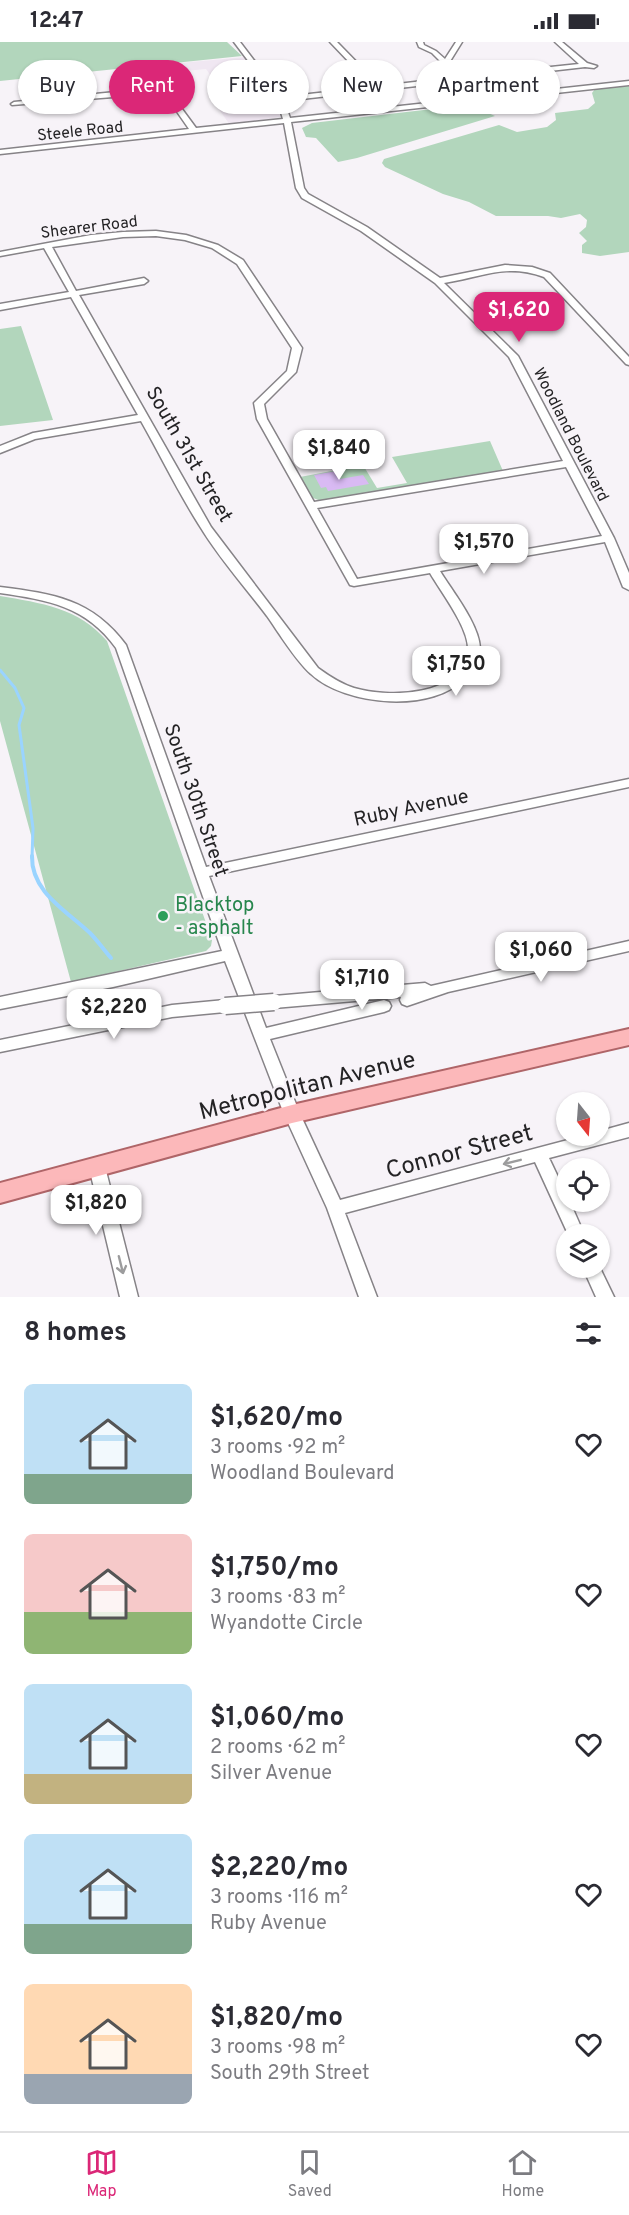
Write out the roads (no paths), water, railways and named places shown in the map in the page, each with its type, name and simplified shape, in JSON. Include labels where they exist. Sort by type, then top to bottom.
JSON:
[{"type":"main road","name":"Metropolitan Avenue","points":[[0,1192],[292,1114],[629,1037]]},
{"type":"street","points":[[237,42],[251,60]]},
{"type":"street","points":[[333,42],[351,60]]},
{"type":"street","points":[[420,42],[421,46],[434,52],[443,60]]},
{"type":"street","points":[[446,60],[459,42]]},
{"type":"street","points":[[558,42],[585,65]]},
{"type":"street","points":[[560,68],[594,66]]},
{"type":"street","name":"Steele Road","points":[[0,152],[629,83]]},
{"type":"street","points":[[14,104],[165,91],[194,131]]},
{"type":"street","points":[[285,114],[287,121]]},
{"type":"street","name":"Woodland Boulevard","points":[[287,121],[302,192],[310,200],[364,229],[438,281],[513,356],[609,538],[629,587]]},
{"type":"street","name":"Shearer Road","points":[[0,254],[107,236],[147,234],[183,237],[208,243],[227,251],[240,262],[297,348],[291,372],[259,403],[265,428],[312,506]]},
{"type":"street","name":"South 31st Street","points":[[47,246],[206,528],[314,670],[330,682],[350,692],[390,699],[417,697],[457,680],[471,663],[474,648],[469,631],[433,569]]},
{"type":"street","points":[[438,281],[493,267],[524,268],[548,275],[629,362]]},
{"type":"street","points":[[0,308],[144,281]]},
{"type":"street","points":[[0,450],[19,440],[51,432],[145,417]]},
{"type":"street","points":[[570,463],[312,506],[354,583],[609,538]]},
{"type":"street","name":"South 30th Street","points":[[0,590],[36,595],[72,605],[91,614],[113,633],[122,648],[260,1035],[292,1114],[335,1208],[368,1297]]},
{"type":"street","name":"Ruby Avenue","points":[[202,873],[629,783]]},
{"type":"street","points":[[407,1000],[447,987],[629,946]]},
{"type":"street","points":[[0,1003],[230,955]]},
{"type":"street","points":[[0,1046],[172,1011],[447,987]]},
{"type":"street","points":[[260,1035],[384,1006]]},
{"type":"street","name":"Connor Street","points":[[335,1208],[629,1130]]},
{"type":"street","points":[[540,1155],[571,1224]]},
{"type":"street","points":[[97,1167],[129,1297]]},
{"type":"street","points":[[596,1278],[605,1297]]},
{"type":"waterway","points":[[0,670],[15,688],[24,708],[19,725],[33,828],[32,857]]},
{"type":"waterway","points":[[32,857],[33,869],[44,890],[52,900],[90,933],[111,958]]},
{"type":"place","name":"Blacktop - asphalt","points":[[163,916]]}]
